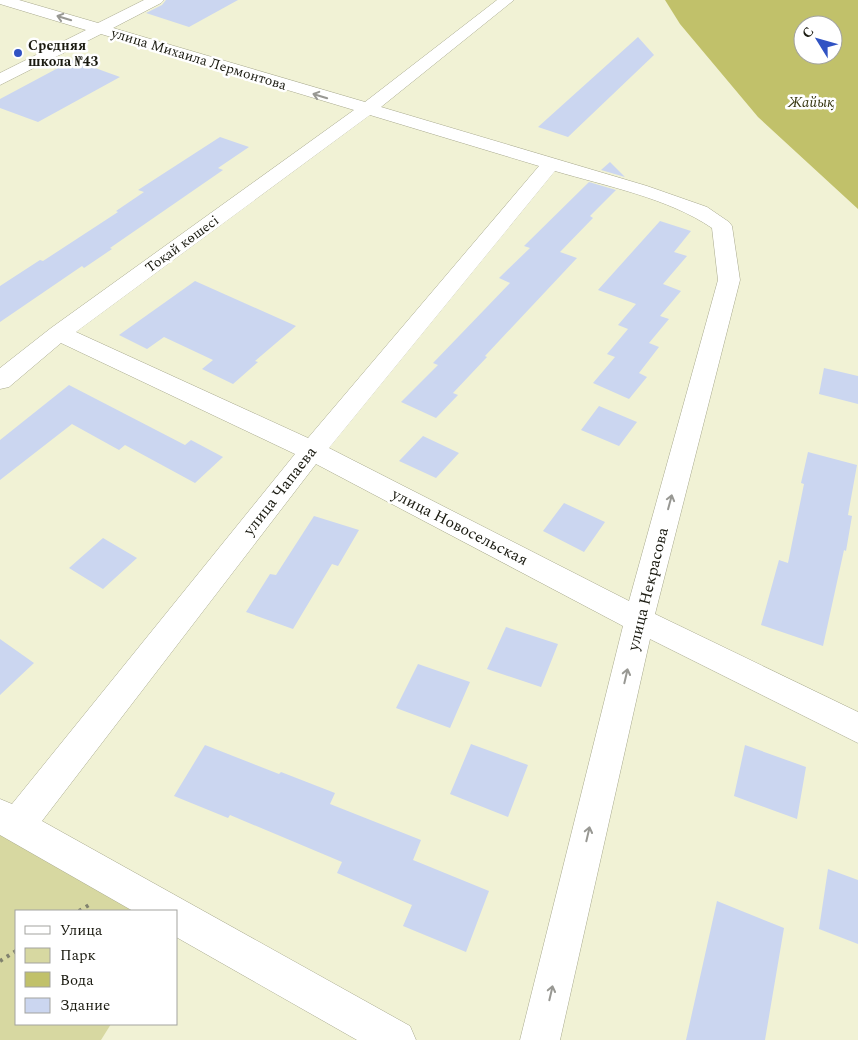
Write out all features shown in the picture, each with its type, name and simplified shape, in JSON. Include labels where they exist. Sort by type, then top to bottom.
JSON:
[{"type":"street","name":"улица Михаила Лермонтова","points":[[3,0],[366,110],[551,163]]},
{"type":"street","points":[[0,80],[156,0]]},
{"type":"street","name":"Тоқай көшесі","points":[[0,381],[59,333],[366,110],[506,0]]},
{"type":"street","name":"улица Некрасова","points":[[540,1040],[639,620],[728,280],[722,226],[700,211],[640,190],[551,163]]},
{"type":"street","name":"улица Чапаева","points":[[9,821],[551,163]]},
{"type":"street","name":"улица Новосельская","points":[[59,333],[312,451],[639,620],[858,728]]},
{"type":"street","points":[[9,821],[166,910]]},
{"type":"street","points":[[178,917],[396,1040]]},
{"type":"path","points":[[0,961],[15,952]]},
{"type":"green space","points":[[0,831],[136,910],[15,910],[15,1025],[110,1025],[101,1040],[0,1040]]},
{"type":"water","name":"Жайық","points":[[665,0],[858,0],[858,209],[758,117],[680,24]]},
{"type":"building","points":[[166,0],[238,0],[189,27],[146,13],[162,5]]},
{"type":"building","points":[[638,37],[654,55],[568,137],[538,127]]},
{"type":"building","points":[[73,60],[120,77],[38,122],[0,108],[0,99]]},
{"type":"building","points":[[220,137],[249,147],[218,168],[223,170],[110,248],[112,249],[84,268],[82,266],[0,322],[0,286],[40,260],[43,261],[118,212],[116,211],[144,192],[138,190]]},
{"type":"building","points":[[610,162],[625,177],[601,170]]},
{"type":"building","points":[[589,182],[616,190],[590,216],[593,218],[560,252],[577,258],[485,356],[487,357],[453,393],[458,395],[436,418],[401,402],[438,365],[433,363],[510,283],[499,278],[530,248],[524,246]]},
{"type":"building","points":[[660,221],[691,231],[674,252],[687,256],[663,284],[681,291],[660,316],[669,319],[649,343],[659,347],[639,373],[647,377],[629,399],[593,383],[615,357],[607,354],[628,329],[618,325],[636,304],[598,290]]},
{"type":"building","points":[[195,281],[296,326],[255,361],[258,362],[233,384],[202,369],[213,360],[164,337],[147,349],[119,335]]},
{"type":"building","points":[[824,368],[858,376],[858,404],[819,394]]},
{"type":"building","points":[[69,385],[185,445],[191,440],[223,457],[195,483],[125,445],[119,450],[72,424],[0,480],[0,440]]},
{"type":"building","points":[[599,406],[637,422],[619,446],[581,430]]},
{"type":"building","points":[[423,436],[459,453],[436,478],[399,461]]},
{"type":"building","points":[[808,452],[857,465],[848,515],[852,516],[846,551],[844,550],[823,646],[761,625],[779,560],[788,563],[804,484],[801,483]]},
{"type":"building","points":[[564,503],[605,522],[584,552],[543,531]]},
{"type":"building","points":[[314,516],[359,530],[338,566],[332,564],[293,629],[246,612],[270,574],[276,575]]},
{"type":"building","points":[[103,538],[137,558],[103,589],[69,568]]},
{"type":"building","points":[[506,627],[558,644],[541,687],[487,669]]},
{"type":"building","points":[[0,639],[34,663],[0,695]]},
{"type":"building","points":[[418,664],[470,682],[450,728],[396,708]]},
{"type":"building","points":[[471,744],[528,765],[508,817],[450,794]]},
{"type":"building","points":[[205,745],[279,774],[281,772],[335,793],[330,804],[421,840],[413,860],[489,891],[466,952],[403,926],[412,905],[337,873],[342,862],[230,815],[228,818],[174,796]]},
{"type":"building","points":[[745,745],[806,767],[797,819],[734,796]]},
{"type":"building","points":[[828,869],[858,880],[858,944],[819,929]]},
{"type":"building","points":[[717,901],[784,928],[765,1040],[686,1040]]},
{"type":"place","name":"Средняя школа №43","points":[[18,53]]}]
